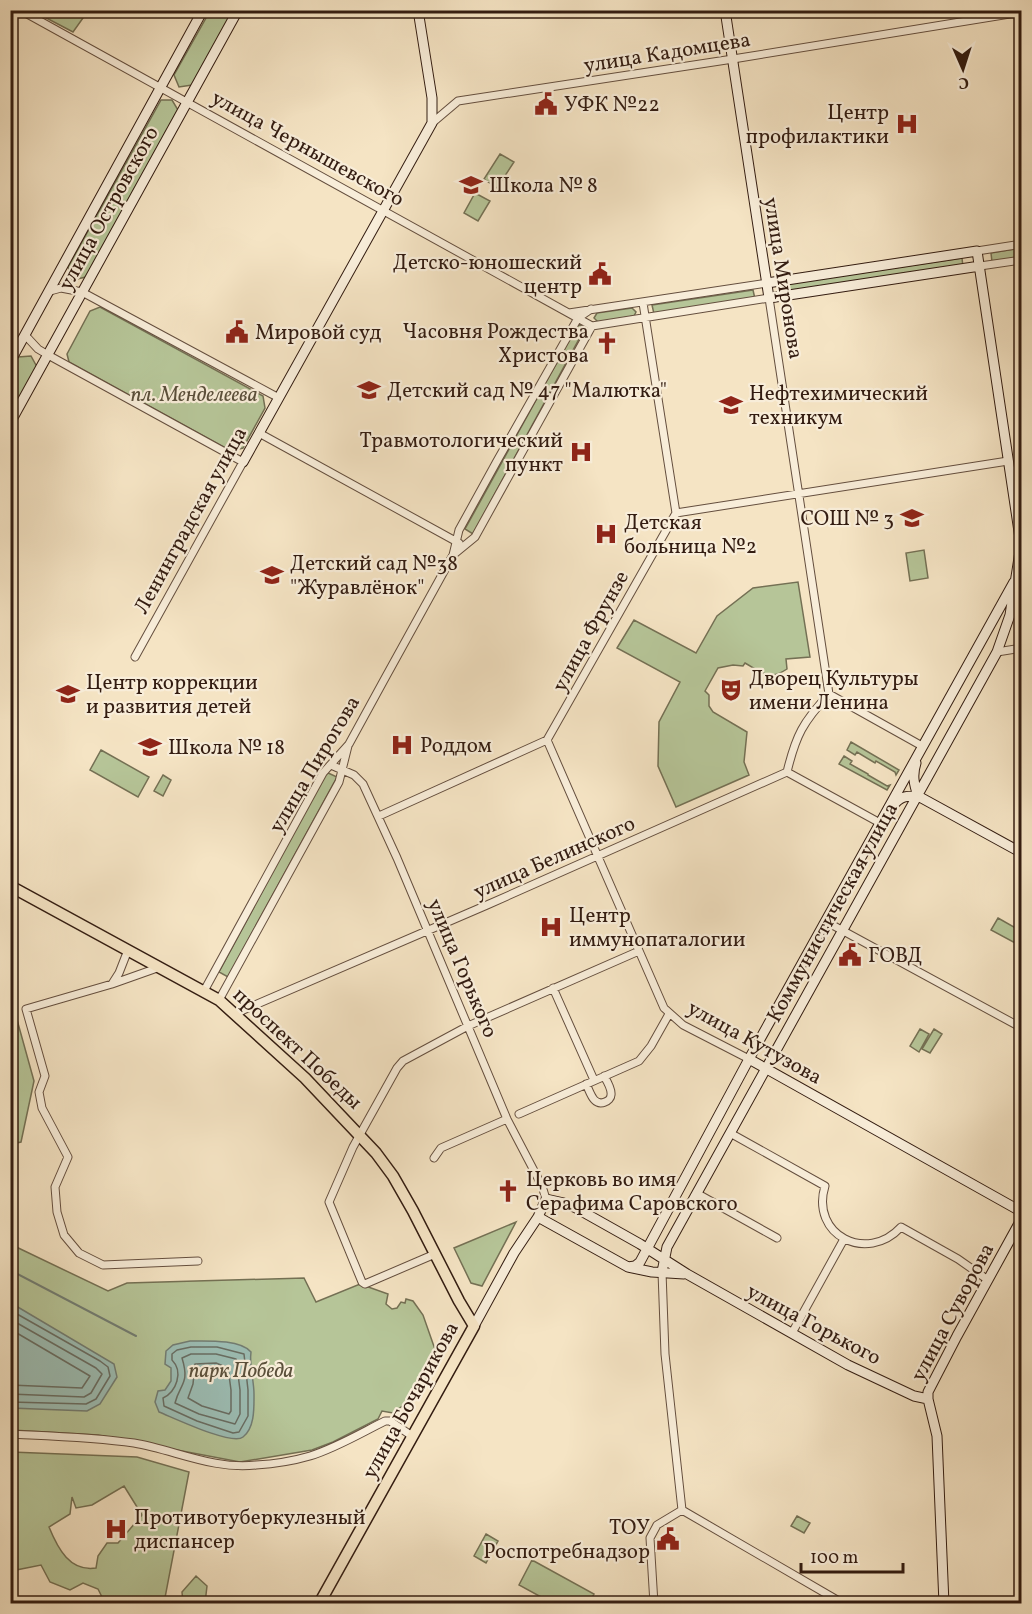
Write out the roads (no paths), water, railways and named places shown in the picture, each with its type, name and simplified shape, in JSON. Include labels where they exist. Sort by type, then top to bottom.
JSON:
[{"type":"main road","name":"улица Островского","points":[[10,362],[203,10]]},
{"type":"main road","name":"улица Островского","points":[[10,423],[238,10]]},
{"type":"main road","points":[[418,10],[432,98],[432,123]]},
{"type":"main road","name":"улица Миронова","points":[[725,10],[769,298]]},
{"type":"main road","name":"Ленинградская улица","points":[[243,462],[432,123]]},
{"type":"main road","points":[[767,283],[977,251]]},
{"type":"main road","name":"Коммунистическая улица","points":[[657,1272],[667,1247],[765,1068],[997,652],[1011,615],[1021,546],[977,251]]},
{"type":"main road","points":[[769,298],[980,266]]},
{"type":"main road","name":"Коммунистическая улица","points":[[628,1267],[638,1264],[748,1059],[1017,577]]},
{"type":"main road","points":[[979,645],[997,652]]},
{"type":"main road","points":[[918,796],[914,784],[914,771],[922,746]]},
{"type":"main road","points":[[880,823],[897,800],[905,796],[918,796],[1022,853]]},
{"type":"main road","name":"проспект Победы","points":[[10,886],[219,1000],[305,1078],[360,1135],[393,1176],[474,1326]]},
{"type":"main road","name":"улица Кутузова","points":[[748,1059],[1022,1212]]},
{"type":"main road","name":"улица Горького","points":[[546,1199],[576,1208],[848,1365],[914,1396],[928,1399]]},
{"type":"main road","name":"улица Бочарикова","points":[[319,1604],[514,1253],[538,1217],[546,1199]]},
{"type":"main road","points":[[538,1217],[628,1267],[687,1274]]},
{"type":"main road","name":"улица Суворова","points":[[944,1604],[937,1436],[928,1399],[929,1388],[1022,1218]]},
{"type":"main road","points":[[647,1248],[657,1272]]},
{"type":"street","name":"улица Чернышевского","points":[[20,10],[592,327]]},
{"type":"street","name":"улица Кадомцева","points":[[432,123],[458,101],[1022,12]]},
{"type":"street","points":[[977,251],[1022,244]]},
{"type":"street","points":[[980,266],[1022,260]]},
{"type":"street","points":[[569,313],[767,283]]},
{"type":"street","points":[[50,291],[61,288],[82,292],[279,398]]},
{"type":"street","points":[[592,327],[769,298]]},
{"type":"street","name":"улица Миронова","points":[[769,298],[829,694]]},
{"type":"street","points":[[643,303],[676,513],[1008,461]]},
{"type":"street","points":[[578,318],[591,309]]},
{"type":"street","name":"улица Пирогова","points":[[204,991],[323,773],[349,744],[453,555],[459,530],[491,470],[578,318]]},
{"type":"street","name":"улица Пирогова","points":[[453,555],[475,537],[592,327]]},
{"type":"street","points":[[25,335],[48,355],[243,462]]},
{"type":"street","points":[[260,433],[465,546]]},
{"type":"street","name":"Ленинградская улица","points":[[135,657],[243,462]]},
{"type":"street","name":"улица Фрунзе","points":[[548,740],[676,513]]},
{"type":"street","points":[[997,652],[1022,648]]},
{"type":"street","points":[[880,823],[788,772],[793,747],[801,728],[829,694],[922,746]]},
{"type":"street","points":[[379,816],[548,740]]},
{"type":"street","name":"улица Кутузова","points":[[548,740],[664,1008],[683,1025],[748,1059]]},
{"type":"street","name":"улица Пирогова","points":[[219,1000],[339,782],[349,744]]},
{"type":"street","name":"улица Горького","points":[[331,765],[354,775],[363,784],[379,816],[507,1119],[542,1186],[546,1199]]},
{"type":"street","name":"улица Белинского","points":[[234,1014],[788,772]]},
{"type":"street","points":[[825,921],[1022,1028]]},
{"type":"street","points":[[112,984],[128,950]]},
{"type":"street","points":[[435,1254],[365,1284],[362,1282],[329,1203],[360,1135],[397,1068],[403,1061],[468,1026],[639,951]]},
{"type":"street","points":[[160,967],[112,984],[26,1009],[45,1076],[39,1092],[42,1108],[68,1157],[55,1188],[57,1212],[64,1235],[79,1253],[103,1265],[198,1261]]},
{"type":"street","points":[[553,988],[594,1080]]},
{"type":"street","points":[[519,1114],[639,1060],[651,1046],[669,1014]]},
{"type":"street","points":[[586,1084],[593,1099],[598,1103],[605,1102],[610,1098],[611,1091],[604,1076]]},
{"type":"street","points":[[434,1158],[441,1148],[507,1119]]},
{"type":"street","points":[[730,1133],[825,1186],[822,1207],[827,1223],[844,1239],[865,1244],[881,1243],[892,1237],[901,1227],[958,1259],[988,1280]]},
{"type":"street","points":[[698,1194],[777,1238]]},
{"type":"street","points":[[792,1333],[844,1239]]},
{"type":"street","points":[[657,1272],[662,1289],[665,1354],[682,1510]]},
{"type":"street","points":[[10,1434],[136,1443],[234,1466],[255,1466],[309,1456],[327,1450],[385,1421],[390,1421],[412,1436]]},
{"type":"street","points":[[654,1604],[650,1538],[657,1524],[682,1510]]},
{"type":"street","points":[[682,1510],[844,1604]]},
{"type":"water","points":[[11,1303],[114,1364],[117,1377],[100,1404],[87,1411],[11,1408]]},
{"type":"water","points":[[190,1341],[231,1343],[251,1352],[254,1411],[250,1428],[243,1437],[227,1438],[159,1412],[155,1402],[158,1391],[165,1390],[171,1381],[171,1368],[165,1364],[166,1351],[173,1345]]},
{"type":"waterway","points":[[10,1270],[136,1336]]},
{"type":"place","name":"УФК №22","points":[[546,104]]},
{"type":"place","name":"Центр профилактики","points":[[907,124]]},
{"type":"place","name":"Школа № 8","points":[[471,185]]},
{"type":"place","name":"Детско-юношеский центр","points":[[600,274]]},
{"type":"place","name":"Мировой суд","points":[[237,332]]},
{"type":"place","name":"Часовня Рождества Христова","points":[[607,343]]},
{"type":"place","name":"Детский сад № 47 \"Малютка\"","points":[[369,390]]},
{"type":"place","name":"Нефтехимический техникум","points":[[731,405]]},
{"type":"place","name":"Травмотологический пункт","points":[[581,452]]},
{"type":"place","name":"СОШ № 3","points":[[912,518]]},
{"type":"place","name":"Детская больница №2","points":[[606,534]]},
{"type":"place","name":"Детский сад №38 \"Журавлёнок\"","points":[[272,575]]},
{"type":"place","name":"Дворец Культуры имени Ленина","points":[[731,690]]},
{"type":"place","name":"Центр коррекции и развития детей","points":[[68,694]]},
{"type":"place","name":"Роддом","points":[[402,745]]},
{"type":"place","name":"Школа № 18","points":[[150,747]]},
{"type":"place","name":"Центр иммунопаталогии","points":[[551,927]]},
{"type":"place","name":"ГОВД","points":[[850,955]]},
{"type":"place","name":"Церковь во имя Серафима Саровского","points":[[508,1191]]},
{"type":"place","name":"Противотуберкулезный диспансер","points":[[116,1529]]},
{"type":"place","name":"ТОУ Роспотребнадзор","points":[[668,1539]]},
{"type":"park label","name":"пл. Менделеева","points":[[194,394]]},
{"type":"park label","name":"парк Победa","points":[[241,1370]]}]
